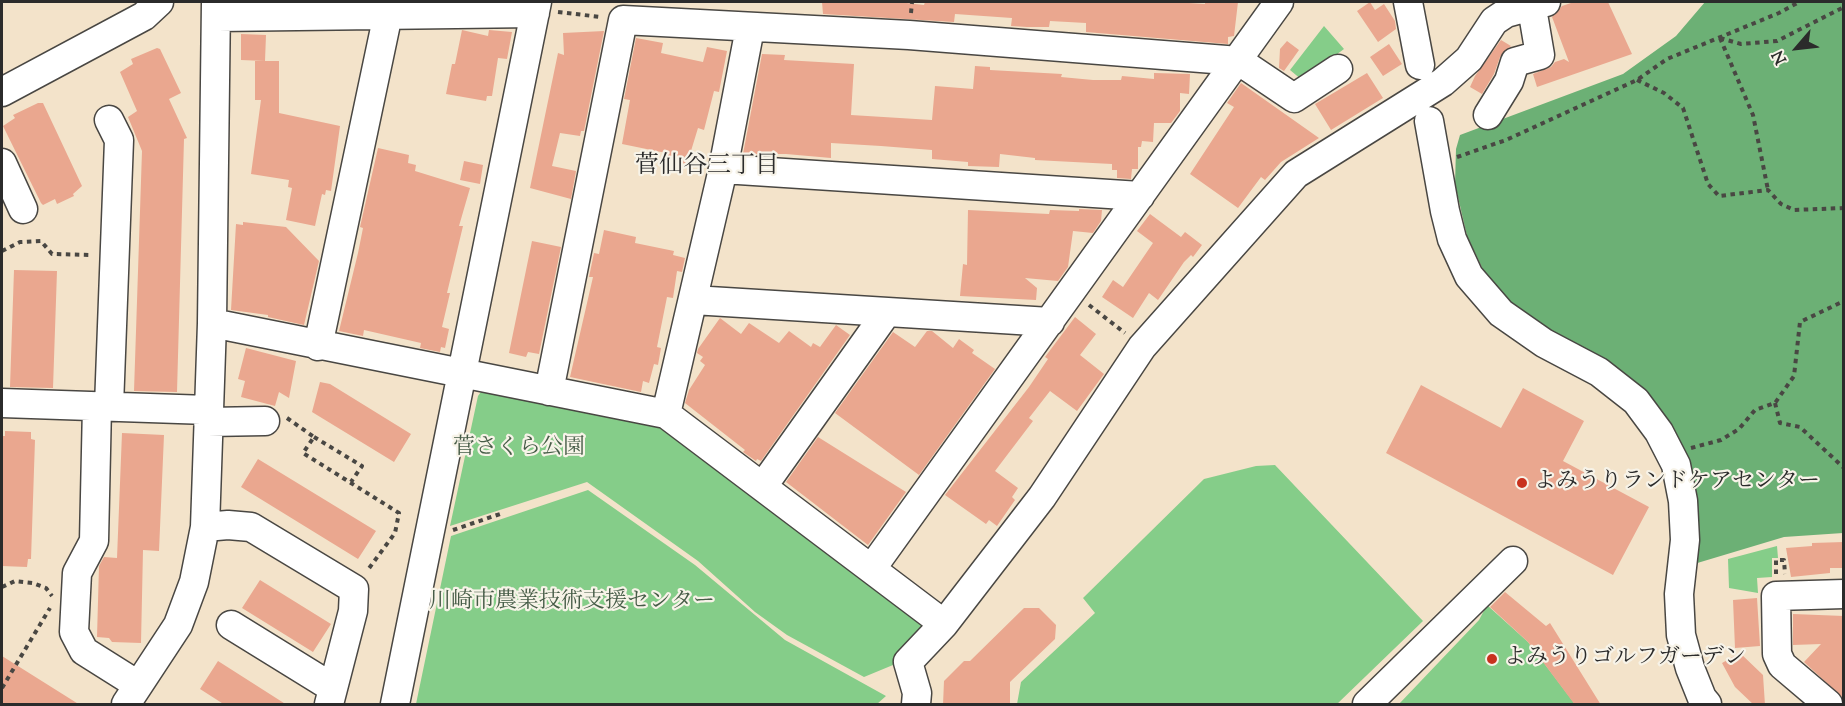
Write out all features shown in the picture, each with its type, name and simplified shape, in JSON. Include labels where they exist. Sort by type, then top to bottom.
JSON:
[{"type":"street","points":[[2,92],[144,16],[159,2]]},
{"type":"street","points":[[872,568],[1239,61],[1279,2]]},
{"type":"street","points":[[1408,2],[1420,65]]},
{"type":"street","points":[[916,705],[917,693],[908,662],[944,624],[1042,497],[1142,347],[1296,174],[1443,82],[1469,59],[1494,21],[1524,6],[1540,55],[1515,62],[1509,81],[1488,115]]},
{"type":"street","points":[[109,120],[119,140],[115,256],[94,541],[77,573],[74,632],[84,651],[132,695],[178,625],[194,582],[205,527],[212,323],[217,9],[388,14],[542,9],[394,705]]},
{"type":"street","points":[[318,346],[388,14]]},
{"type":"street","points":[[549,392],[623,20],[909,35],[1239,61],[1293,99],[1338,69]]},
{"type":"street","points":[[666,414],[723,170],[750,28]]},
{"type":"street","points":[[1429,121],[1444,211],[1452,239],[1469,276],[1501,313],[1544,343],[1599,372],[1635,401],[1659,432],[1676,465],[1683,501],[1684,540],[1679,594],[1681,635],[1690,668],[1707,705]]},
{"type":"street","points":[[2,163],[23,209]]},
{"type":"street","points":[[723,170],[1140,196]]},
{"type":"street","points":[[693,300],[1050,322]]},
{"type":"street","points":[[763,486],[887,312]]},
{"type":"street","points":[[212,323],[666,414],[944,624]]},
{"type":"street","points":[[2,403],[103,406],[279,421]]},
{"type":"street","points":[[205,527],[228,525],[251,527],[354,589],[353,611],[331,696],[231,625]]},
{"type":"street","points":[[1367,705],[1514,561]]},
{"type":"street","points":[[1828,705],[1782,665],[1777,654],[1776,596],[1844,594]]},
{"type":"path","points":[[1448,160],[1506,140],[1637,80],[1667,59],[1800,2]]},
{"type":"path","points":[[1720,38],[1741,44],[1777,41],[1844,6]]},
{"type":"path","points":[[542,9],[623,20]]},
{"type":"path","points":[[1720,38],[1753,115],[1768,190],[1780,204],[1794,210],[1844,208]]},
{"type":"path","points":[[1637,80],[1664,93],[1683,108],[1708,184],[1719,196],[1768,190]]},
{"type":"path","points":[[2,251],[20,242],[41,242],[52,254],[115,256]]},
{"type":"path","points":[[1670,454],[1721,440],[1739,429],[1755,410],[1774,403],[1794,376],[1800,322],[1844,301]]},
{"type":"path","points":[[1086,303],[1130,337]]},
{"type":"path","points":[[1774,403],[1780,423],[1800,427],[1844,468]]},
{"type":"path","points":[[279,421],[314,437],[362,466],[351,482]]},
{"type":"path","points":[[314,437],[303,453],[399,513],[394,533],[354,589]]},
{"type":"path","points":[[444,535],[503,513]]},
{"type":"path","points":[[2,586],[15,581],[33,583],[46,588],[52,596],[52,604],[2,688]]},
{"type":"green space","points":[[1705,2],[1843,2],[1843,533],[1784,537],[1694,564],[1684,458],[1519,314],[1489,282],[1467,236],[1455,184],[1456,149],[1460,135],[1623,74],[1676,36]]},
{"type":"green space","points":[[1324,26],[1344,49],[1302,80],[1290,70]]},
{"type":"green space","name":"菅さくら公園","points":[[483,389],[663,425],[923,619],[924,628],[893,665],[864,677],[787,635],[755,612],[698,561],[587,482],[450,526],[478,396]]},
{"type":"green space","points":[[1275,465],[1423,621],[1337,704],[1017,704],[1021,682],[1095,613],[1083,598],[1204,479],[1256,466]]},
{"type":"green space","name":"川崎市農業技術支援センター","points":[[588,490],[695,565],[785,640],[886,696],[877,704],[416,704],[451,536]]},
{"type":"green space","points":[[1777,546],[1778,558],[1772,558],[1772,577],[1757,578],[1758,593],[1729,588],[1728,559]]},
{"type":"green space","name":"よみうりゴルフガーデン","points":[[1487,605],[1528,642],[1575,704],[1399,704],[1479,620]]},
{"type":"building","points":[[822,2],[898,2],[924,5],[925,2],[1205,4],[1205,2],[1238,2],[1234,36],[1228,37],[1228,44],[1086,32],[1086,23],[1050,21],[1049,27],[1027,27],[1011,26],[1012,18],[955,14],[954,22],[823,14]]},
{"type":"building","points":[[1370,2],[1375,10],[1384,4],[1395,21],[1396,29],[1378,42],[1357,11]]},
{"type":"building","points":[[1574,2],[1608,2],[1632,54],[1537,87],[1533,74],[1564,59],[1569,62],[1552,17],[1562,6]]},
{"type":"building","points":[[462,30],[488,36],[489,30],[512,32],[507,59],[498,58],[492,96],[487,96],[486,101],[446,94]]},
{"type":"building","points":[[604,31],[584,131],[581,131],[580,136],[560,133],[552,166],[576,171],[571,199],[530,188],[558,53],[564,55],[563,33]]},
{"type":"building","points":[[241,34],[266,35],[265,61],[241,60]]},
{"type":"building","points":[[636,38],[663,43],[661,53],[703,62],[707,47],[727,51],[719,92],[714,91],[704,130],[698,128],[687,164],[665,160],[666,153],[622,144],[630,100],[624,99]]},
{"type":"building","points":[[1501,40],[1511,46],[1500,57],[1494,74],[1482,94],[1470,87],[1475,76]]},
{"type":"building","points":[[1287,41],[1299,50],[1284,71],[1279,68],[1280,49]]},
{"type":"building","points":[[1389,44],[1402,64],[1383,76],[1370,57]]},
{"type":"building","points":[[157,48],[160,49],[181,93],[169,99],[187,138],[184,139],[177,392],[134,391],[142,151],[128,117],[137,111],[120,72],[133,64],[131,59]]},
{"type":"building","points":[[762,54],[785,55],[784,60],[854,64],[851,115],[932,120],[935,86],[973,89],[975,66],[990,67],[990,70],[1062,74],[1061,77],[1093,80],[1121,80],[1122,76],[1154,79],[1154,73],[1190,74],[1189,94],[1180,93],[1180,111],[1171,123],[1154,123],[1153,142],[1142,141],[1141,147],[1138,147],[1138,169],[1132,169],[1131,179],[1117,178],[1117,170],[1112,170],[1112,164],[1035,160],[1035,158],[1000,154],[999,167],[968,166],[968,162],[932,159],[932,150],[881,146],[831,143],[831,158],[786,154],[743,154]]},
{"type":"building","points":[[255,61],[279,61],[279,113],[340,126],[331,191],[326,190],[325,195],[322,194],[315,226],[286,220],[292,188],[288,187],[289,180],[251,174],[261,100],[255,100]]},
{"type":"building","points":[[1367,73],[1383,98],[1331,130],[1315,104]]},
{"type":"building","points":[[1241,83],[1319,138],[1281,162],[1265,180],[1261,177],[1238,208],[1190,174],[1234,107],[1227,103]]},
{"type":"building","points":[[38,103],[43,103],[82,186],[73,194],[74,196],[57,204],[55,199],[43,205],[41,203],[3,126],[15,118],[13,115]]},
{"type":"building","points":[[378,148],[409,155],[408,163],[416,165],[415,171],[470,188],[459,226],[463,226],[447,293],[450,293],[442,327],[449,329],[445,348],[441,347],[440,352],[420,348],[421,343],[364,330],[363,336],[339,331],[358,253],[363,228],[360,227]]},
{"type":"building","points":[[464,161],[483,165],[480,184],[460,180]]},
{"type":"building","points":[[1079,209],[1102,210],[1101,221],[1093,233],[1073,231],[1068,267],[1058,281],[1025,278],[1037,288],[1036,300],[960,296],[963,264],[967,265],[968,210],[1049,214],[1050,210],[1079,211]]},
{"type":"building","points":[[1150,214],[1181,237],[1185,232],[1202,245],[1193,257],[1191,255],[1184,262],[1158,300],[1149,293],[1133,318],[1102,297],[1113,280],[1123,287],[1153,243],[1137,231]]},
{"type":"building","points":[[243,222],[286,227],[319,261],[304,325],[268,317],[268,315],[231,310],[236,224],[243,225]]},
{"type":"building","points":[[604,230],[636,237],[635,243],[674,251],[673,255],[685,258],[682,272],[677,271],[673,298],[667,297],[657,347],[661,348],[658,365],[654,364],[649,383],[643,381],[641,392],[570,377],[593,277],[589,277],[594,253],[599,254]]},
{"type":"building","points":[[532,241],[561,247],[539,354],[528,352],[526,357],[509,353]]},
{"type":"building","points":[[14,270],[57,271],[53,388],[10,387]]},
{"type":"building","points":[[1075,317],[1096,334],[1080,355],[1104,374],[1077,411],[1050,391],[1029,418],[1033,421],[995,471],[1018,488],[1012,497],[1015,500],[997,526],[989,520],[986,524],[945,495],[1029,387],[1048,359],[1045,357]]},
{"type":"building","points":[[720,318],[741,334],[749,323],[779,343],[789,331],[811,347],[813,343],[820,347],[836,325],[850,335],[761,461],[757,459],[756,461],[743,452],[745,450],[685,403],[689,390],[705,365],[700,361],[703,357],[697,353],[698,349]]},
{"type":"building","points":[[927,331],[932,331],[953,348],[959,339],[974,350],[972,353],[995,369],[919,475],[835,413],[893,332],[915,347]]},
{"type":"building","points":[[246,348],[296,361],[289,398],[279,392],[275,406],[241,397],[245,381],[238,379]]},
{"type":"building","points":[[320,382],[330,384],[411,434],[394,462],[312,412]]},
{"type":"building","name":"よみうりランドケアセンター","points":[[1421,385],[1501,428],[1523,388],[1584,421],[1563,461],[1649,507],[1613,575],[1386,453]]},
{"type":"building","points":[[5,431],[31,432],[31,439],[35,440],[31,559],[28,559],[27,567],[2,566],[2,436],[5,436]]},
{"type":"building","points":[[122,433],[164,435],[159,551],[143,550],[141,643],[112,642],[109,638],[97,637],[99,566],[104,557],[117,558]]},
{"type":"building","points":[[818,437],[906,492],[868,545],[786,482]]},
{"type":"building","points":[[258,459],[376,531],[358,559],[241,487]]},
{"type":"building","points":[[1844,542],[1844,568],[1830,568],[1830,573],[1791,577],[1786,548],[1812,546],[1812,543]]},
{"type":"building","points":[[260,580],[331,624],[313,652],[242,608]]},
{"type":"building","points":[[1505,592],[1546,626],[1550,623],[1601,705],[1575,705],[1528,642],[1490,607]]},
{"type":"building","points":[[1757,598],[1760,646],[1735,648],[1733,600]]},
{"type":"building","points":[[1024,608],[1039,608],[1056,625],[1055,639],[1010,682],[1010,705],[943,705],[944,681],[964,661],[970,661]]},
{"type":"building","points":[[1793,614],[1844,616],[1844,699],[1804,662],[1821,644],[1793,645]]},
{"type":"building","points":[[1740,653],[1763,675],[1765,705],[1754,705],[1735,687],[1722,663]]},
{"type":"building","points":[[2,656],[80,705],[2,705]]},
{"type":"building","points":[[218,661],[287,705],[225,705],[200,689]]},
{"type":"place","name":"よみうりランドケアセンター","points":[[1522,483]]},
{"type":"place","name":"よみうりゴルフガーデン","points":[[1492,659]]},
{"type":"district","name":"菅仙谷三丁目","points":[[707,168]]}]
